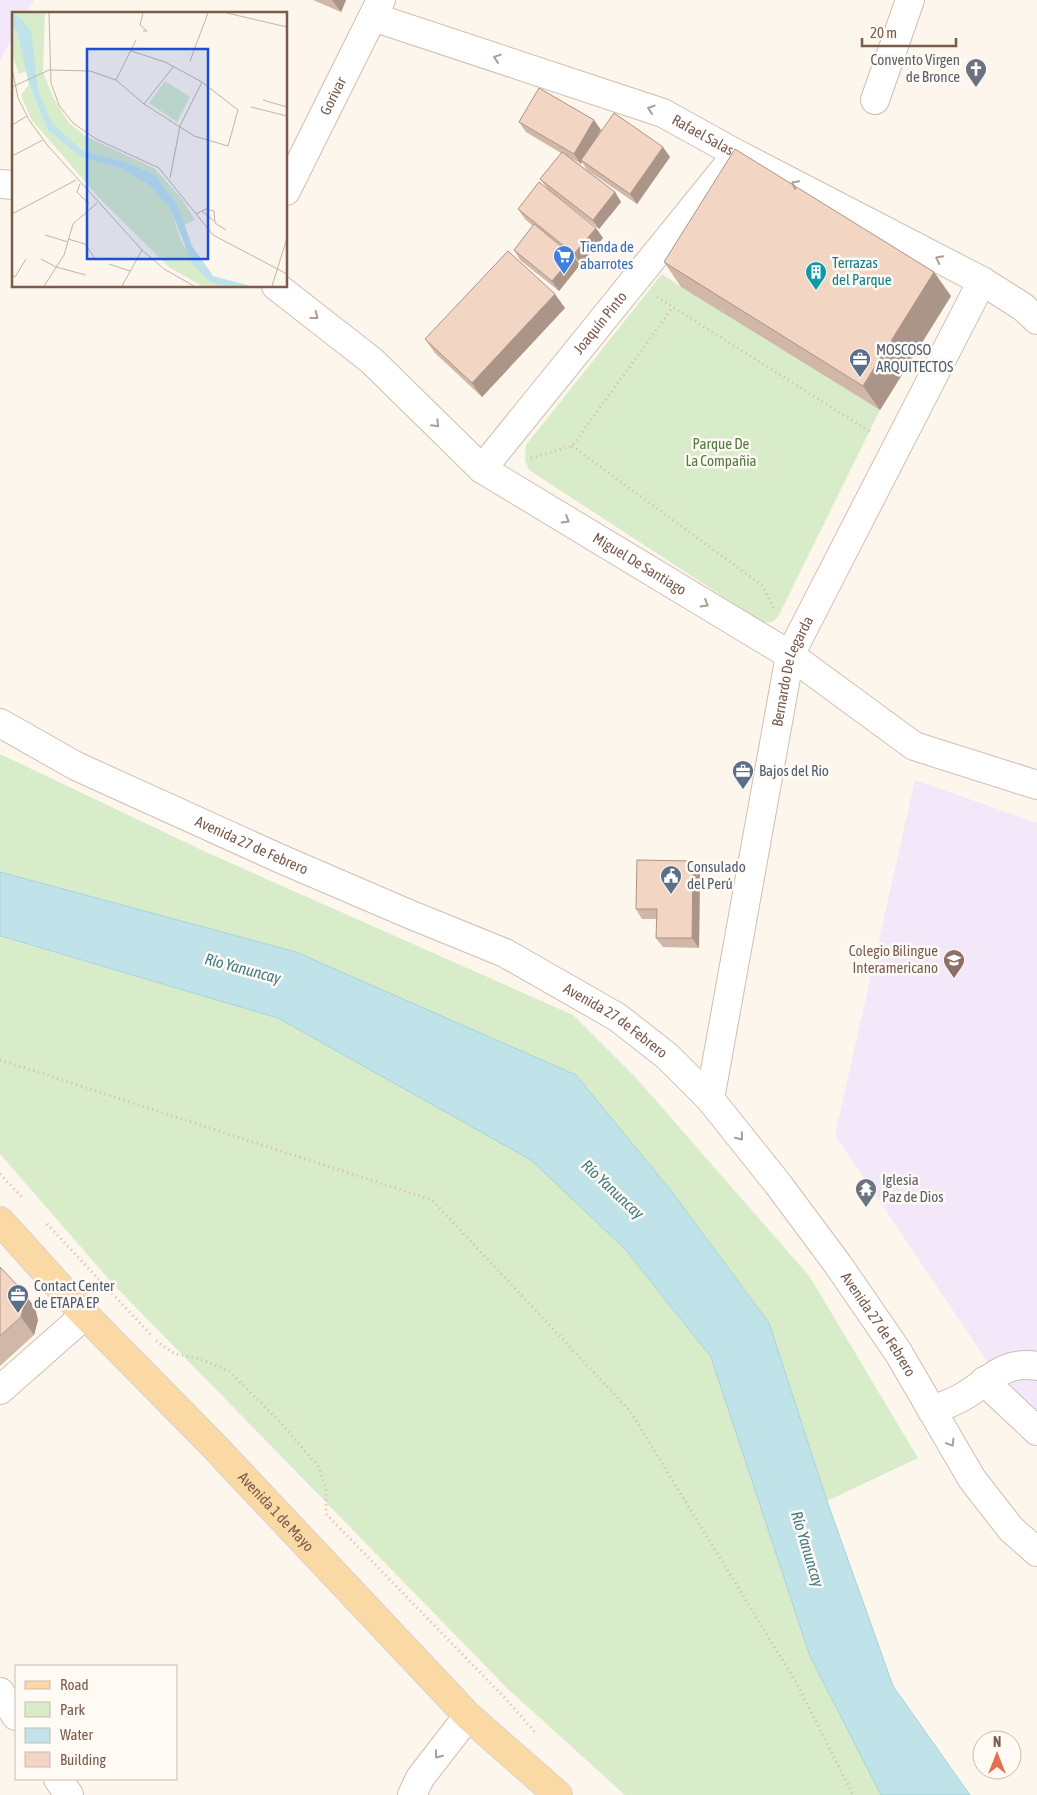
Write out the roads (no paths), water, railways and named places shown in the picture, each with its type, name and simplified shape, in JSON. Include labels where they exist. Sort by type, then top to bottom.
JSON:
[{"type":"main road","name":"Avenida 1 de Mayo","points":[[0,1221],[85,1314],[212,1444],[468,1716],[558,1795]]},
{"type":"street","points":[[875,100],[910,0]]},
{"type":"street","name":"Rafael Salas","points":[[377,9],[663,113],[737,154],[982,281],[1023,307],[1037,320]]},
{"type":"street","name":"Gorivar","points":[[288,188],[377,9]]},
{"type":"street","name":"Joaquín Pinto","points":[[482,469],[737,154]]},
{"type":"street","name":"Bernardo De Legarda","points":[[710,1099],[790,655],[982,281]]},
{"type":"street","name":"Miguel De Santiago","points":[[279,288],[372,361],[482,469],[790,655],[914,746],[1037,785]]},
{"type":"street","name":"Avenida 27 de Febrero","points":[[0,723],[76,766],[281,859],[408,914],[505,953],[617,1017],[667,1056],[710,1099],[778,1184],[839,1266],[898,1352],[972,1479],[1010,1529],[1037,1552]]},
{"type":"street","points":[[0,1390],[85,1314]]},
{"type":"street","points":[[932,1411],[964,1397],[984,1381],[1013,1365],[1026,1364],[1037,1366]]},
{"type":"street","points":[[984,1381],[1037,1431]]},
{"type":"street","points":[[0,1692],[15,1714]]},
{"type":"street","points":[[412,1795],[420,1778],[468,1716]]},
{"type":"street","points":[[59,1780],[69,1795]]},
{"type":"water","name":"Río Yanuncay","points":[[0,872],[296,952],[576,1075],[672,1192],[769,1323],[827,1501],[893,1686],[970,1795],[881,1795],[810,1656],[711,1357],[625,1249],[531,1160],[278,1018],[0,936]]},
{"type":"place","name":"Convento Virgen de Bronce","points":[[976,88]]},
{"type":"place","name":"Tienda de abarrotes","points":[[564,275]]},
{"type":"place","name":"Terrazas del Parque","points":[[816,291]]},
{"type":"place","name":"MOSCOSO ARQUITECTOS","points":[[860,378]]},
{"type":"place","name":"Bajos del Rio","points":[[743,790]]},
{"type":"place","name":"Consulado del Perú","points":[[671,895]]},
{"type":"place","name":"Colegio Bilingue Interamericano","points":[[954,979]]},
{"type":"place","name":"Iglesia Paz de Dios","points":[[866,1208]]},
{"type":"place","name":"Contact Center de ETAPA EP","points":[[18,1314]]},
{"type":"park label","name":"Parque De La Compañia","points":[[721,452]]}]
